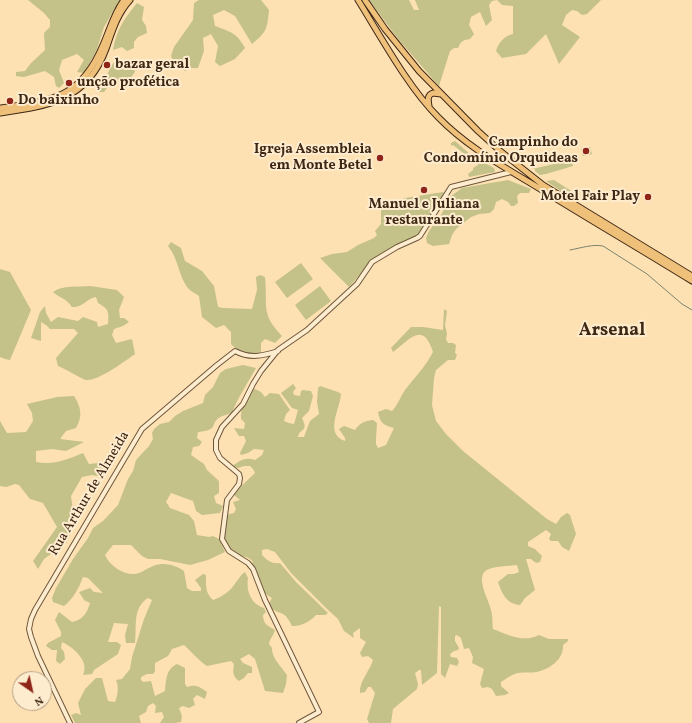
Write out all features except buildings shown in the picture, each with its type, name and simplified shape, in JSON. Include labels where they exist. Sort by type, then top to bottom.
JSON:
[{"type":"highway","points":[[0,108],[51,99],[70,91],[77,85],[97,59],[116,13],[124,0]]},
{"type":"highway","points":[[0,112],[45,105],[63,99],[80,89],[96,69],[104,55],[116,21],[130,0]]},
{"type":"highway","points":[[358,0],[403,71],[430,109],[446,125],[469,144],[511,172],[692,281]]},
{"type":"highway","points":[[365,0],[405,53],[442,94],[500,151],[543,185],[692,276]]},
{"type":"highway","points":[[430,109],[428,99],[429,95],[433,93],[442,94]]},
{"type":"street","points":[[299,723],[319,712],[265,600],[251,566],[229,551],[223,542],[222,536],[227,500],[238,484],[240,478],[239,474],[220,458],[216,450],[216,440],[222,428],[243,404],[261,371],[278,350],[307,330],[357,284],[372,262],[420,236],[451,187],[511,172]]},
{"type":"street","name":"Rua Arthur de Almeida","points":[[70,723],[41,663],[31,637],[29,629],[35,610],[142,429],[235,350],[250,357],[269,354],[278,350]]},
{"type":"shaded area","points":[[28,0],[122,0],[115,8],[104,27],[96,52],[84,73],[77,72],[84,60],[77,54],[62,60],[59,70],[64,83],[59,88],[56,86],[54,77],[45,71],[24,77],[16,76],[16,72],[25,71],[45,50],[44,33],[50,27],[50,20]]},
{"type":"shaded area","points":[[199,0],[261,0],[269,10],[268,22],[265,30],[252,44],[235,16],[224,10],[213,15],[215,26],[236,36],[245,48],[235,59],[220,66],[215,62],[218,46],[211,34],[203,38],[204,51],[198,68],[191,68],[185,71],[174,64],[171,56],[174,47],[193,20],[194,3]]},
{"type":"shaded area","points":[[369,0],[409,0],[414,10],[419,10],[415,0],[497,0],[492,1],[489,5],[492,20],[486,26],[480,12],[471,17],[469,25],[474,34],[470,39],[462,41],[458,48],[454,48],[450,51],[439,86],[398,39]]},
{"type":"shaded area","points":[[497,0],[601,0],[587,14],[582,15],[577,11],[572,10],[566,15],[562,25],[580,37],[559,64],[546,34],[526,54],[502,58],[496,51],[502,40],[513,34],[513,6],[502,5]]},
{"type":"shaded area","points":[[137,3],[144,7],[142,20],[146,26],[147,33],[138,37],[134,42],[134,48],[127,51],[122,47],[113,50],[122,25],[128,14]]},
{"type":"shaded area","points":[[114,62],[133,65],[135,72],[129,80],[111,83],[104,92],[99,92],[98,89],[103,83]]},
{"type":"shaded area","points":[[455,141],[471,155],[470,159],[466,158],[467,156],[453,145],[451,146],[451,143]]},
{"type":"shaded area","name":"Campinho do Condomínio Orquideas","points":[[590,147],[592,154],[583,156],[581,149]]},
{"type":"shaded area","points":[[572,160],[573,166],[546,174],[540,175],[535,171],[535,169],[532,169]]},
{"type":"shaded area","points":[[477,162],[483,162],[494,168],[495,172],[469,177],[468,174],[478,165]]},
{"type":"shaded area","points":[[508,180],[531,189],[529,193],[520,193],[517,196],[518,203],[514,206],[511,206],[508,202],[502,199],[496,202],[494,209],[490,213],[479,214],[471,217],[456,229],[449,244],[433,246],[427,243],[426,238],[429,231],[441,215],[450,197],[462,188]]},
{"type":"shaded area","points":[[554,180],[573,192],[574,200],[546,181]]},
{"type":"shaded area","points":[[444,193],[433,216],[421,232],[410,240],[383,253],[349,287],[320,258],[332,254],[347,252],[374,238],[377,235],[375,231],[381,224],[381,211],[383,208],[405,198]]},
{"type":"shaded area","points":[[171,242],[181,248],[185,261],[202,271],[214,286],[218,307],[252,309],[257,290],[256,277],[260,275],[265,277],[266,309],[270,321],[282,336],[275,343],[265,339],[261,343],[261,353],[259,355],[244,352],[234,347],[231,344],[231,332],[224,325],[216,328],[202,317],[199,296],[191,291],[184,282],[172,251],[168,246]]},
{"type":"shaded area","points":[[301,263],[313,279],[287,298],[275,282]]},
{"type":"shaded area","points":[[0,269],[10,272],[31,310],[10,360],[0,357]]},
{"type":"shaded area","points":[[90,286],[117,290],[124,297],[119,310],[120,318],[124,318],[129,322],[114,329],[112,335],[116,343],[132,339],[135,354],[105,374],[86,380],[58,366],[56,358],[78,333],[74,329],[50,329],[41,322],[41,341],[31,338],[40,312],[45,306],[46,313],[51,322],[58,317],[78,321],[83,317],[97,322],[98,327],[108,324],[108,311],[98,303],[96,297],[89,299],[80,306],[72,307],[67,301],[53,292],[66,287]]},
{"type":"shaded area","points":[[320,286],[331,301],[306,320],[295,305]]},
{"type":"shaded area","points":[[444,309],[447,311],[445,325],[447,334],[446,339],[448,343],[453,343],[456,345],[455,353],[457,355],[455,360],[448,360],[436,370],[432,405],[436,421],[446,434],[463,451],[547,519],[556,524],[561,517],[567,513],[570,515],[576,534],[569,551],[562,547],[558,541],[551,541],[549,539],[551,534],[546,530],[528,542],[528,546],[535,549],[542,556],[540,562],[536,563],[531,559],[526,559],[535,590],[525,598],[520,605],[512,603],[506,598],[501,591],[498,582],[508,574],[519,572],[517,565],[495,567],[484,572],[482,582],[492,612],[493,629],[510,636],[522,638],[539,635],[549,639],[568,639],[568,641],[563,645],[561,655],[555,663],[542,671],[511,675],[501,682],[501,686],[509,693],[496,696],[492,689],[488,687],[482,688],[480,684],[484,669],[472,663],[473,657],[469,648],[464,649],[461,638],[457,635],[455,636],[455,641],[459,648],[450,654],[451,657],[457,658],[459,662],[457,666],[450,664],[445,678],[441,674],[441,607],[439,606],[437,673],[422,685],[421,670],[419,670],[415,673],[418,684],[417,689],[393,709],[391,723],[369,723],[367,719],[375,693],[371,687],[368,687],[365,692],[360,693],[360,689],[373,660],[368,656],[362,657],[360,653],[366,642],[360,638],[360,628],[353,633],[354,638],[344,631],[338,619],[291,573],[275,552],[267,549],[262,550],[262,555],[264,557],[272,562],[280,563],[296,582],[328,613],[325,615],[316,615],[305,623],[298,626],[292,626],[284,615],[275,611],[268,605],[272,598],[264,592],[255,580],[249,567],[253,562],[251,559],[232,552],[226,544],[224,539],[225,523],[229,514],[234,513],[236,509],[233,502],[240,500],[234,495],[235,492],[255,473],[250,466],[238,468],[233,466],[243,460],[255,460],[262,455],[264,450],[254,449],[241,455],[240,453],[246,441],[244,436],[239,436],[234,428],[244,429],[245,423],[241,419],[241,411],[246,398],[253,388],[261,392],[265,397],[270,393],[279,394],[290,410],[286,414],[284,421],[294,424],[298,410],[292,408],[281,393],[293,384],[296,388],[293,392],[294,395],[300,396],[301,391],[303,390],[311,391],[313,396],[309,411],[302,418],[305,426],[298,437],[304,437],[310,421],[319,414],[317,402],[318,388],[320,386],[341,394],[334,427],[335,433],[339,438],[345,441],[345,438],[339,429],[344,426],[355,430],[362,423],[373,420],[377,423],[376,444],[378,448],[386,445],[394,428],[383,423],[378,412],[386,409],[392,411],[405,390],[424,367],[433,352],[429,342],[425,337],[420,335],[410,338],[393,352],[391,348],[411,327],[443,330]]},
{"type":"shaded area","points":[[243,365],[256,368],[232,413],[220,417],[209,430],[198,432],[197,438],[202,442],[199,446],[193,447],[191,455],[204,464],[207,470],[219,481],[219,493],[214,496],[216,503],[223,506],[220,513],[202,515],[196,511],[193,501],[171,493],[166,502],[170,508],[189,515],[194,521],[197,535],[209,537],[213,536],[219,539],[225,552],[208,560],[190,565],[160,559],[148,559],[142,556],[131,545],[113,545],[105,555],[110,563],[117,569],[130,574],[139,573],[153,566],[162,564],[176,567],[184,571],[187,588],[192,591],[201,591],[201,588],[195,580],[203,574],[206,575],[207,592],[213,600],[229,591],[245,572],[248,578],[250,596],[259,606],[264,608],[266,612],[263,615],[265,623],[275,630],[269,644],[272,648],[275,659],[287,675],[283,693],[265,691],[255,659],[249,654],[240,659],[243,663],[252,667],[252,673],[248,673],[239,681],[234,676],[234,664],[231,661],[207,666],[184,645],[172,649],[168,656],[155,663],[155,671],[153,674],[147,674],[141,677],[143,682],[151,681],[155,696],[165,691],[166,679],[169,672],[173,666],[177,664],[185,668],[185,684],[187,687],[198,686],[207,692],[205,699],[197,695],[193,699],[195,705],[189,708],[183,706],[179,708],[182,716],[181,722],[160,723],[164,717],[162,712],[155,713],[156,706],[153,703],[148,706],[146,712],[139,716],[141,723],[75,723],[71,715],[76,713],[81,715],[78,703],[85,689],[96,678],[102,678],[108,701],[115,702],[118,691],[116,680],[122,679],[130,669],[132,657],[144,619],[152,600],[148,598],[143,602],[137,612],[135,643],[126,643],[125,635],[128,624],[114,623],[108,642],[117,642],[121,645],[118,654],[94,670],[92,674],[83,675],[85,670],[82,660],[71,647],[62,642],[61,648],[64,652],[65,659],[60,664],[56,661],[57,650],[52,650],[46,646],[48,643],[61,636],[61,632],[55,620],[59,612],[72,622],[79,620],[86,613],[90,603],[84,600],[79,592],[90,588],[94,592],[103,593],[88,578],[83,577],[75,593],[64,606],[53,602],[52,598],[56,588],[93,528],[103,521],[118,505],[128,479],[133,471],[136,460],[149,446],[153,439],[152,433],[154,429],[160,424],[169,422],[183,411],[203,403],[205,395],[213,387],[220,373],[226,369]]},
{"type":"shaded area","points":[[74,396],[80,408],[80,419],[76,428],[66,431],[60,439],[84,442],[66,451],[52,449],[36,451],[36,462],[49,463],[60,461],[83,453],[89,464],[99,463],[111,467],[103,477],[92,475],[82,477],[71,496],[75,525],[66,543],[44,559],[38,569],[33,561],[57,527],[43,503],[30,499],[19,485],[15,484],[6,487],[0,486],[0,421],[7,433],[26,432],[33,421],[32,413],[27,404],[57,397]]},
{"type":"waterway","points":[[570,250],[591,246],[603,246],[647,274],[682,304],[692,310]]},
{"type":"place","name":"bazar geral","points":[[107,65]]},
{"type":"place","name":"unção profética","points":[[69,83]]},
{"type":"place","name":"Do baixinho","points":[[10,101]]},
{"type":"place","name":"Campinho do Condomínio Orquideas","points":[[586,151]]},
{"type":"place","name":"Igreja Assembleia em Monte Betel","points":[[380,158]]},
{"type":"place","name":"Manuel e Juliana restaurante","points":[[424,190]]},
{"type":"place","name":"Motel Fair Play","points":[[648,197]]},
{"type":"district","name":"Arsenal","points":[[612,332]]}]
